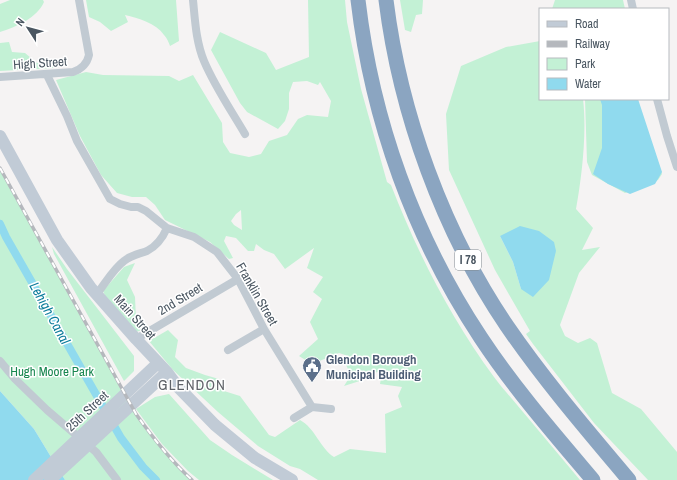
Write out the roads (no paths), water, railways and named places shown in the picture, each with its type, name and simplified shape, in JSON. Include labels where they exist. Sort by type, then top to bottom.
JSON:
[{"type":"highway","name":"I 78","points":[[358,0],[366,56],[386,134],[400,176],[436,260],[468,318],[500,365],[536,412],[592,480]]},
{"type":"highway","name":"I 78","points":[[386,0],[390,35],[410,117],[443,210],[467,257],[506,325],[548,383],[629,480]]},
{"type":"main road","name":"Main Street","points":[[0,136],[57,240],[96,295],[178,387],[215,425],[255,458],[292,480]]},
{"type":"main road","name":"25th Street","points":[[50,480],[162,368]]},
{"type":"main road","name":"25th Street","points":[[34,480],[144,385]]},
{"type":"street","name":"High Street","points":[[0,77],[47,75],[79,70],[87,61],[89,55],[79,0]]},
{"type":"street","points":[[193,0],[197,37],[203,60],[245,134]]},
{"type":"street","name":"Franklin Street","points":[[47,75],[80,146],[110,199],[120,204],[138,207],[146,211],[167,228],[194,237],[217,252],[238,279],[264,329],[312,407]]},
{"type":"street","points":[[657,100],[677,166]]},
{"type":"street","points":[[96,295],[123,261],[130,256],[148,251],[161,239],[167,228]]},
{"type":"street","name":"2nd Street","points":[[136,339],[238,279]]},
{"type":"street","points":[[228,350],[264,329]]},
{"type":"street","points":[[0,362],[47,410],[96,452],[117,480]]},
{"type":"street","points":[[294,418],[312,407],[331,409]]},
{"type":"water","points":[[600,100],[638,100],[662,172],[655,184],[630,194],[608,184],[593,174],[602,148],[602,105]]},
{"type":"water","points":[[520,226],[539,231],[554,242],[556,251],[549,280],[533,297],[521,289],[513,262],[500,236]]},
{"type":"water","points":[[0,391],[34,429],[65,480],[0,480]]},
{"type":"waterway","name":"Lehigh Canal","points":[[0,224],[121,438],[143,467],[156,480]]},
{"type":"railway","points":[[0,168],[136,414],[176,465],[192,480]]},
{"type":"place","name":"Glendon Borough Municipal Building","points":[[312,383]]},
{"type":"district","name":"GLENDON","points":[[192,384]]},
{"type":"park label","name":"Hugh Moore Park","points":[[52,371]]}]
